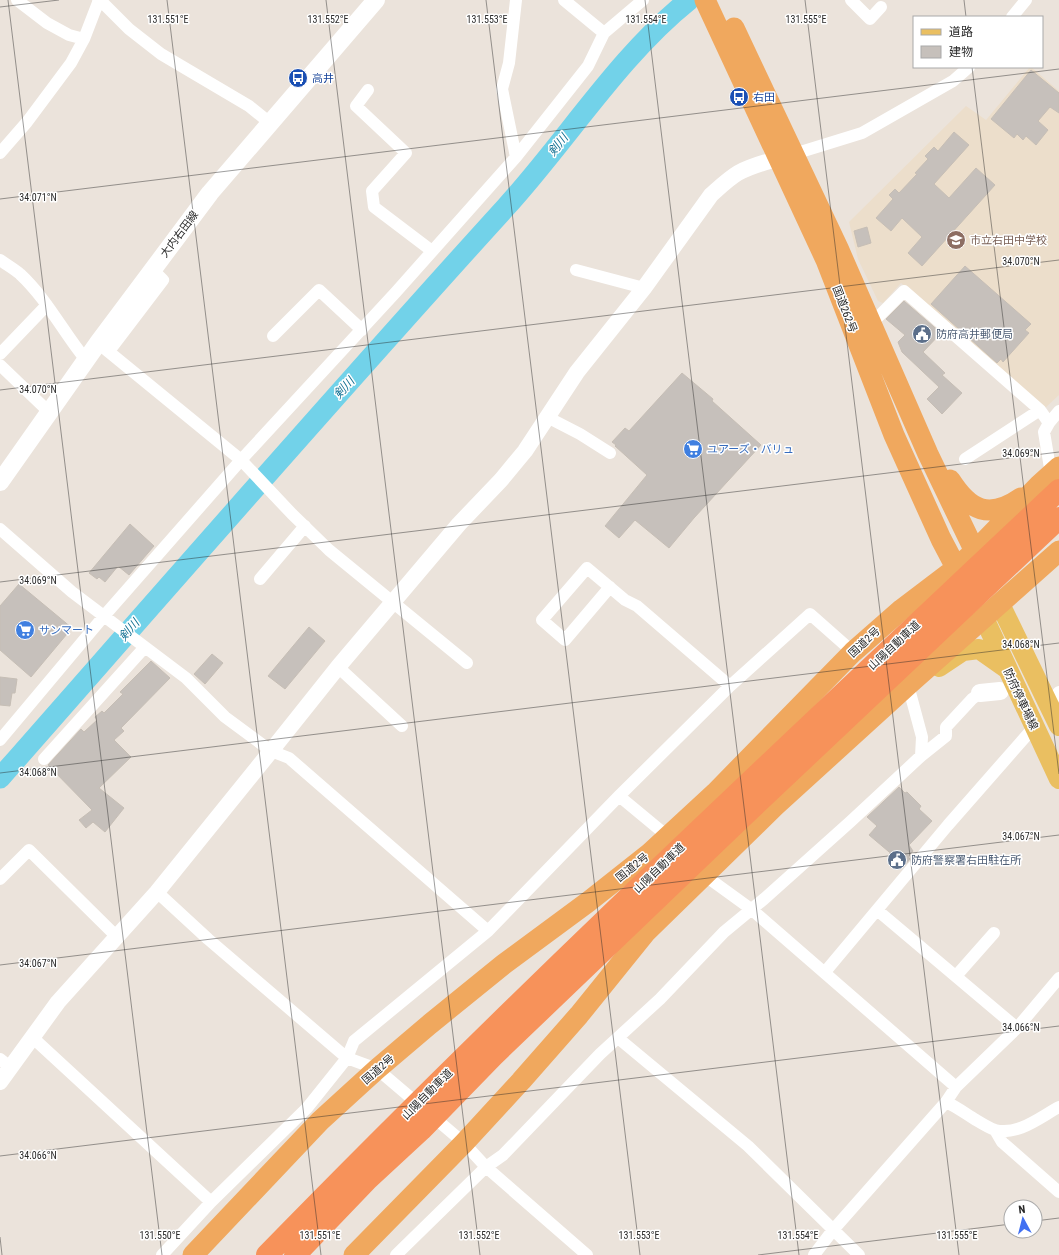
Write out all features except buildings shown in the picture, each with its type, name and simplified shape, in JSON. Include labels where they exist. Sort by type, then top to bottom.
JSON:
[{"type":"highway","name":"国道262号","points":[[711,1],[787,156],[838,248],[928,454],[976,549],[1000,604]]},
{"type":"highway","name":"国道262号","points":[[787,156],[894,435],[941,539],[984,618]]},
{"type":"highway","points":[[928,454],[942,467],[957,491],[972,506],[986,511],[1012,504],[1052,479]]},
{"type":"highway","name":"国道2号","points":[[194,1255],[320,1121],[377,1069],[504,964],[588,902],[650,853],[715,793],[853,652],[902,608],[956,568],[1052,479]]},
{"type":"highway","name":"山陽自動車道","points":[[267,1255],[405,1115],[705,824],[1052,479]]},
{"type":"highway","name":"山陽自動車道","points":[[295,1255],[368,1179],[421,1130],[493,1056],[736,823],[1059,518]]},
{"type":"highway","points":[[941,539],[965,548],[989,549],[1018,543],[1059,524]]},
{"type":"highway","points":[[354,1255],[464,1143],[530,1070],[579,1015],[646,932],[775,806],[1059,551]]},
{"type":"main road","name":"大内右田線","points":[[0,482],[86,360],[103,347],[152,269],[210,192],[376,0]]},
{"type":"main road","name":"防府停車場線","points":[[1000,604],[1054,698],[1059,726]]},
{"type":"main road","name":"防府停車場線","points":[[984,618],[1007,681],[1034,726],[1059,779]]},
{"type":"main road","points":[[914,680],[937,669],[963,651],[979,649],[1007,681],[980,693]]},
{"type":"street","points":[[17,0],[48,23],[69,35],[84,39]]},
{"type":"street","points":[[516,0],[509,63],[502,89],[516,157]]},
{"type":"street","points":[[564,0],[604,33]]},
{"type":"street","points":[[0,740],[107,618],[241,460],[362,330],[516,157],[588,66],[604,33],[643,0]]},
{"type":"street","points":[[851,0],[870,19],[881,7]]},
{"type":"street","points":[[1013,16],[1026,0]]},
{"type":"street","points":[[0,154],[27,122],[71,63],[84,39],[99,1],[129,29],[161,54],[249,106],[270,123]]},
{"type":"street","points":[[0,1082],[5,1063],[32,1037],[58,1002],[157,892],[272,751],[338,667],[459,524],[501,480],[525,451],[577,372],[644,288],[711,195],[724,183],[739,173],[787,156],[862,133],[953,81],[968,68]]},
{"type":"street","points":[[368,90],[356,106],[406,153],[372,191],[374,206],[432,252]]},
{"type":"street","points":[[0,260],[20,275],[47,305],[72,344],[86,360]]},
{"type":"street","points":[[576,270],[644,288]]},
{"type":"street","points":[[273,336],[319,290],[362,330]]},
{"type":"street","points":[[871,324],[904,291],[1040,410],[1049,423]]},
{"type":"street","points":[[0,354],[47,305]]},
{"type":"street","points":[[103,347],[241,460],[292,514],[329,550],[467,663]]},
{"type":"street","points":[[0,365],[49,412]]},
{"type":"street","points":[[965,459],[1040,410]]},
{"type":"street","points":[[1052,479],[1044,432],[1049,423],[1059,412]]},
{"type":"street","points":[[547,417],[580,434],[610,453]]},
{"type":"street","points":[[260,579],[304,526]]},
{"type":"street","points":[[0,529],[72,592],[186,678],[225,716],[272,751],[289,758],[488,930]]},
{"type":"street","points":[[610,588],[565,640],[542,620],[587,568],[625,600],[637,606],[730,686]]},
{"type":"street","points":[[162,1255],[211,1202],[307,1108],[346,1058],[354,1041],[488,930],[619,796],[730,686],[810,614],[853,652]]},
{"type":"street","points":[[44,759],[141,644]]},
{"type":"street","points":[[338,667],[402,726]]},
{"type":"street","points":[[914,680],[922,737],[921,756]]},
{"type":"street","points":[[396,1255],[486,1167],[503,1155],[600,1054],[660,999],[724,932],[850,822],[921,756],[946,736],[946,727],[972,699],[980,693]]},
{"type":"street","points":[[824,972],[1034,726]]},
{"type":"street","points":[[619,796],[660,830]]},
{"type":"street","points":[[0,879],[29,850],[116,936]]},
{"type":"street","points":[[711,880],[752,909],[956,1087]]},
{"type":"street","points":[[157,892],[208,939],[346,1058],[377,1069],[464,1143],[486,1167],[586,1255]]},
{"type":"street","points":[[877,910],[1017,1028]]},
{"type":"street","points":[[956,976],[994,933]]},
{"type":"street","points":[[814,1255],[833,1230],[946,1102],[956,1087],[1017,1028],[1059,978]]},
{"type":"street","points":[[32,1037],[211,1202]]},
{"type":"street","points":[[618,1038],[748,1146],[859,1255]]},
{"type":"street","points":[[946,1102],[995,1130],[1020,1128],[1059,1108]]},
{"type":"street","points":[[995,1130],[1002,1142],[1059,1192]]},
{"type":"shaded area","name":"市立右田中学校","points":[[1029,68],[1032,68],[1059,91],[1059,395],[1043,410],[901,283],[883,303],[878,301],[858,259],[849,222],[966,106],[986,120]]},
{"type":"waterway","name":"剣川","points":[[0,778],[315,420],[529,181],[616,72],[664,22],[689,0]]},
{"type":"place","name":"高井","points":[[298,78]]},
{"type":"place","name":"右田","points":[[739,97]]},
{"type":"place","name":"市立右田中学校","points":[[956,240]]},
{"type":"place","name":"防府高井郵便局","points":[[922,334]]},
{"type":"place","name":"ユアーズ・バリュ","points":[[693,449]]},
{"type":"place","name":"サンマート","points":[[25,630]]},
{"type":"place","name":"防府警察署右田駐在所","points":[[897,860]]}]
